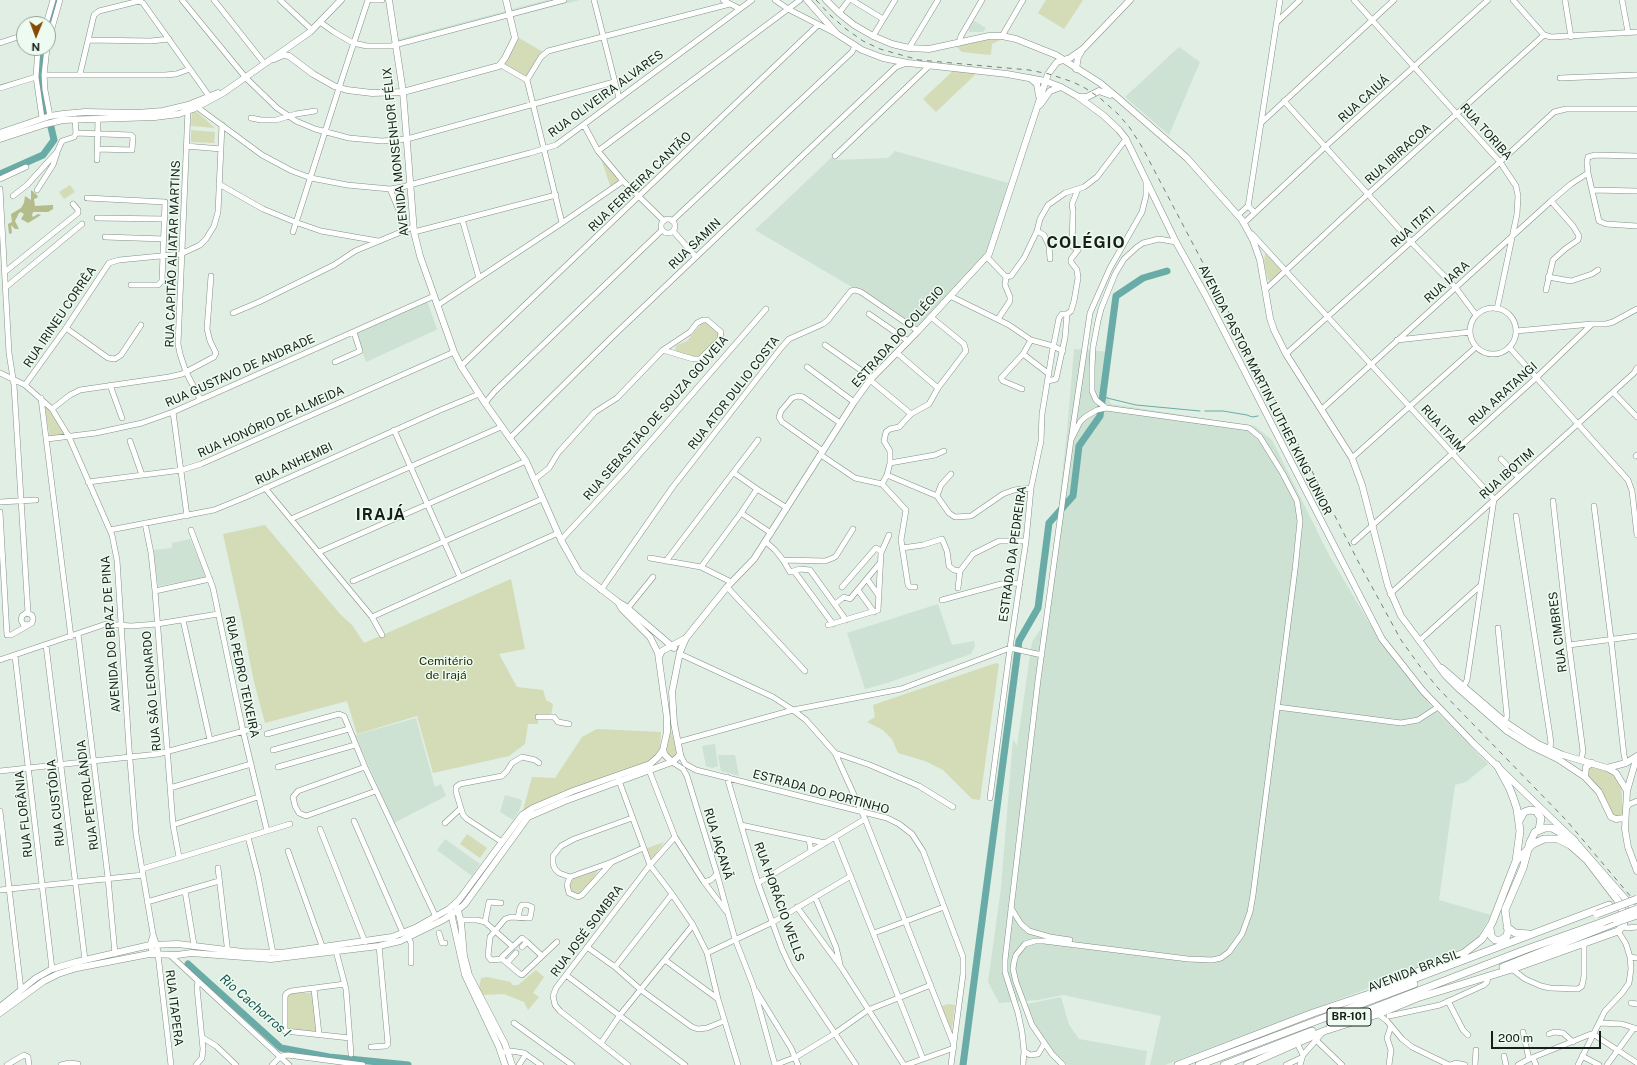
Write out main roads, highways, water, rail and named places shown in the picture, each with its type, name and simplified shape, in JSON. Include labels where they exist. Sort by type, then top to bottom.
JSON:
[{"type":"highway","points":[[1497,766],[1509,787],[1519,821],[1520,837],[1516,861],[1490,928],[1493,938],[1501,940],[1507,936],[1505,910],[1523,868],[1533,836],[1539,830],[1552,828],[1574,840]]},
{"type":"highway","points":[[1519,821],[1524,812],[1530,810],[1536,811],[1541,818],[1539,830]]},
{"type":"highway","points":[[1516,861],[1528,848],[1538,841],[1558,839],[1570,845],[1587,860],[1619,902],[1623,911],[1621,925]]},
{"type":"highway","name":"AVENIDA BRASIL","points":[[1178,1065],[1319,1011],[1411,980],[1637,894]]},
{"type":"highway","name":"AVENIDA BRASIL","points":[[1199,1065],[1637,899]]},
{"type":"highway","name":"AVENIDA BRASIL","points":[[1224,1065],[1527,949],[1637,909]]},
{"type":"highway","points":[[1416,998],[1488,977],[1584,943],[1621,925],[1637,914]]},
{"type":"highway","points":[[1466,983],[1543,950],[1621,925],[1628,920],[1637,920]]},
{"type":"highway","points":[[1507,927],[1515,933],[1531,934]]},
{"type":"highway","name":"AVENIDA BRASIL","points":[[1352,1000],[1361,994],[1451,959],[1473,948],[1490,928]]},
{"type":"highway","points":[[1416,998],[1449,984],[1475,970]]},
{"type":"highway","points":[[1328,1008],[1393,989],[1403,988]]},
{"type":"highway","name":"BR-101","points":[[1247,1065],[1324,1031],[1378,1014],[1389,1018],[1416,998]]},
{"type":"highway","points":[[1188,1065],[1208,1053]]},
{"type":"main road","points":[[294,60],[290,51],[304,39],[341,0]]},
{"type":"main road","name":"AVENIDA MONSENHOR FÉLIX","points":[[389,0],[404,102],[410,186],[411,229],[454,352],[484,403],[526,461],[561,540],[579,572],[601,590],[628,608],[680,653]]},
{"type":"main road","points":[[404,102],[404,92],[501,65],[515,38],[506,0]]},
{"type":"main road","name":"AVENIDA PASTOR MARTIN LUTHER KING JUNIOR","points":[[807,0],[837,34],[855,46],[870,53],[908,63],[1029,77],[1045,81],[1061,87],[1077,96],[1103,115],[1119,130],[1126,139],[1176,242],[1206,296],[1382,639],[1438,708],[1574,840],[1637,914]]},
{"type":"main road","points":[[826,0],[839,14],[854,25],[873,36],[892,44],[909,48],[928,49],[989,36],[1002,36],[1011,37],[1056,55],[1118,98],[1187,158],[1238,215],[1249,232],[1260,260],[1270,318],[1274,330],[1286,354],[1352,458],[1362,485],[1390,594],[1401,616],[1445,675],[1458,688],[1507,731],[1529,745],[1558,759],[1585,777],[1599,792],[1611,817],[1616,819],[1625,818]]},
{"type":"main road","points":[[1076,69],[1078,57],[1083,49],[1130,0]]},
{"type":"main road","points":[[0,133],[50,116],[85,112],[152,112],[197,107],[246,78],[311,31]]},
{"type":"main road","name":"ESTRADA DO COLÉGIO","points":[[680,653],[686,638],[729,585],[754,559],[766,542],[840,423],[871,379],[987,257],[991,250],[1009,188],[1045,81],[1052,67],[1057,62],[1070,58],[1083,49]]},
{"type":"main road","points":[[265,63],[283,55],[289,56],[313,74],[339,88],[354,92],[402,92],[414,89]]},
{"type":"main road","points":[[1029,77],[1037,84],[1039,99]]},
{"type":"main road","points":[[1090,78],[1094,84],[1094,93],[1091,97],[1091,103],[1103,115]]},
{"type":"main road","points":[[401,81],[414,89]]},
{"type":"main road","name":"ESTRADA DO COLÉGIO","points":[[1036,111],[1047,94],[1054,88],[1061,87]]},
{"type":"main road","points":[[0,139],[46,124],[75,119],[155,117],[188,108],[209,96],[229,88]]},
{"type":"main road","points":[[1077,96],[1085,98],[1099,91],[1108,94],[1135,118],[1152,128]]},
{"type":"main road","name":"AVENIDA MONSENHOR FÉLIX","points":[[618,602],[630,617],[650,637],[656,647],[659,657],[667,718],[663,750]]},
{"type":"main road","points":[[630,617],[632,616],[638,620],[641,620]]},
{"type":"main road","name":"ESTRADA DO COLÉGIO","points":[[659,657],[662,651],[686,638]]},
{"type":"main road","points":[[248,955],[365,942],[406,935],[450,915],[518,818],[533,808],[618,778],[672,762],[680,754],[674,722],[672,692],[680,653]]},
{"type":"main road","points":[[1437,664],[1505,722],[1549,750],[1607,768],[1620,777],[1627,791]]},
{"type":"main road","points":[[663,750],[664,756],[672,762]]},
{"type":"main road","points":[[457,907],[468,900],[528,817],[540,810],[650,764],[663,750]]},
{"type":"main road","points":[[1607,768],[1626,763],[1637,756]]},
{"type":"main road","points":[[1637,756],[1627,791],[1625,818],[1628,847],[1637,871]]},
{"type":"main road","points":[[1585,777],[1586,767],[1592,763]]},
{"type":"main road","points":[[457,907],[464,956],[470,975],[510,1052],[512,1065]]},
{"type":"main road","points":[[0,1013],[44,981],[58,974],[84,966],[145,954],[163,956],[189,952],[228,953],[271,959],[379,946],[400,941],[406,935],[436,917],[450,915]]},
{"type":"main road","points":[[450,915],[465,975],[501,1053],[505,1065]]},
{"type":"main road","points":[[0,1007],[21,990],[52,969],[85,960],[154,944],[194,945],[228,953]]},
{"type":"main road","points":[[178,944],[181,949],[181,954]]},
{"type":"waterway","points":[[51,16],[56,0]]},
{"type":"waterway","points":[[42,56],[40,68],[45,111]]},
{"type":"waterway","points":[[0,174],[43,155],[54,140],[51,127]]},
{"type":"waterway","points":[[963,1065],[1019,641],[1038,608],[1049,523],[1073,496],[1079,446],[1100,416],[1116,296],[1143,278],[1167,271]]},
{"type":"waterway","points":[[1103,397],[1136,405],[1200,411]]},
{"type":"waterway","points":[[1205,411],[1223,411],[1252,417],[1258,416]]},
{"type":"waterway","name":"Rio Cachorros I","points":[[188,964],[281,1048],[329,1057],[408,1065]]},
{"type":"railway","points":[[816,0],[846,29],[863,41],[880,49],[919,60],[1029,70],[1049,74],[1073,82],[1085,88],[1100,98],[1118,114],[1130,128],[1142,147],[1360,565],[1401,640],[1438,688],[1567,821],[1637,904]]},
{"type":"district","name":"COLÉGIO","points":[[1086,243]]},
{"type":"district","name":"IRAJÁ","points":[[381,515]]},
{"type":"park label","name":"Cemitério de Irajá","points":[[446,668]]}]
